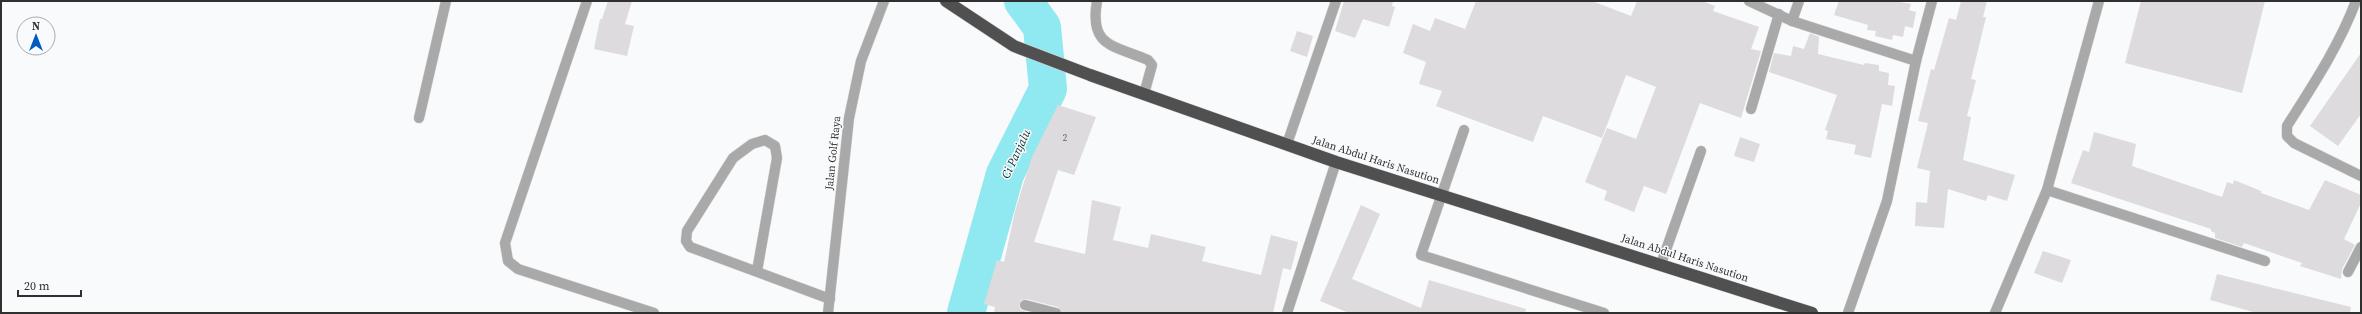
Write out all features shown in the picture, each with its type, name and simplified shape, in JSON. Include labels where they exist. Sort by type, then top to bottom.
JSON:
[{"type":"highway","name":"Jalan Abdul Haris Nasution","points":[[946,1],[1014,46],[1090,75],[1336,162],[1812,313]]},
{"type":"street","points":[[419,118],[446,1]]},
{"type":"street","points":[[587,1],[505,243],[508,261],[518,269],[654,313]]},
{"type":"street","name":"Jalan Golf Raya","points":[[828,313],[849,118],[861,61],[884,1]]},
{"type":"street","points":[[1097,1],[1096,26],[1101,40],[1148,60],[1152,65],[1144,94]]},
{"type":"street","points":[[1287,144],[1336,1]]},
{"type":"street","points":[[1749,1],[1792,21],[1916,61]]},
{"type":"street","points":[[1792,21],[1799,1]]},
{"type":"street","points":[[1848,313],[1887,201],[1916,61],[1932,1]]},
{"type":"street","points":[[1995,313],[2047,190],[2099,1]]},
{"type":"street","points":[[2356,1],[2346,27],[2332,55],[2287,126],[2287,136],[2294,143],[2361,176]]},
{"type":"street","points":[[1751,109],[1779,14]]},
{"type":"street","points":[[1464,130],[1421,255],[1604,313]]},
{"type":"street","points":[[757,271],[777,158],[775,146],[765,140],[752,144],[733,158],[687,231],[686,241],[690,247],[830,298]]},
{"type":"street","points":[[1661,264],[1701,151]]},
{"type":"street","points":[[1287,313],[1336,162]]},
{"type":"street","points":[[2047,190],[2264,261]]},
{"type":"street","points":[[2348,272],[2361,247]]},
{"type":"street","points":[[1025,306],[1056,313]]},
{"type":"building","points":[[608,1],[632,1],[625,24],[634,26],[627,56],[594,49],[600,19],[602,19]]},
{"type":"building","points":[[1344,1],[1393,1],[1392,6],[1395,7],[1389,27],[1363,19],[1355,38],[1335,31]]},
{"type":"building","points":[[1476,1],[1592,1],[1631,16],[1637,1],[1702,1],[1715,6],[1713,11],[1759,27],[1751,49],[1761,51],[1741,118],[1700,103],[1666,194],[1644,186],[1634,212],[1604,200],[1607,191],[1585,182],[1607,128],[1636,139],[1656,87],[1626,75],[1602,138],[1543,116],[1533,142],[1436,106],[1442,91],[1419,84],[1426,62],[1403,53],[1413,24],[1430,31],[1435,18],[1465,29]]},
{"type":"building","points":[[1839,1],[1895,1],[1911,4],[1909,10],[1916,12],[1913,28],[1905,26],[1903,37],[1893,35],[1892,40],[1875,36],[1876,31],[1867,30],[1868,25],[1834,15]]},
{"type":"building","points":[[1961,1],[1987,1],[1983,17],[1986,17],[1971,79],[1976,80],[1967,116],[1971,117],[1963,160],[2015,175],[2007,201],[1988,195],[1986,201],[1948,189],[1944,228],[1915,226],[1916,202],[1927,203],[1930,171],[1917,168],[1928,123],[1918,121],[1931,69],[1934,70],[1949,18],[1956,20]]},
{"type":"building","points":[[2141,1],[2265,1],[2242,93],[2125,63]]},
{"type":"building","points":[[1297,31],[1313,36],[1307,57],[1290,51]]},
{"type":"building","points":[[1810,33],[1819,37],[1818,54],[1864,65],[1865,63],[1879,65],[1879,71],[1889,73],[1888,85],[1895,86],[1892,106],[1882,104],[1871,158],[1854,154],[1856,145],[1826,139],[1828,131],[1825,130],[1837,95],[1769,72],[1774,53],[1791,56],[1793,46],[1804,49]]},
{"type":"building","points":[[2361,53],[2361,114],[2338,146],[2310,126]]},
{"type":"building","points":[[1058,105],[1096,117],[1074,175],[1058,170],[1034,242],[1085,254],[1092,200],[1121,207],[1113,240],[1148,248],[1151,234],[1206,247],[1202,261],[1261,275],[1271,235],[1298,242],[1291,270],[1283,268],[1273,313],[1062,313],[1058,307],[1026,299],[1021,300],[1019,306],[1021,310],[1030,313],[994,313],[995,307],[984,304],[997,260],[1004,262],[1015,211],[1032,157]]},
{"type":"building","points":[[2094,132],[2136,144],[2132,166],[2222,197],[2227,182],[2233,184],[2234,180],[2261,191],[2261,193],[2309,210],[2325,180],[2361,195],[2361,203],[2344,239],[2355,245],[2342,269],[2341,279],[2300,266],[2302,263],[2244,243],[2242,247],[2215,238],[2215,233],[2211,231],[2211,229],[2071,183],[2083,150],[2089,152]]},
{"type":"building","points":[[1740,137],[1760,144],[1754,162],[1734,156]]},
{"type":"building","points":[[1361,205],[1380,214],[1352,279],[1421,308],[1429,280],[1526,309],[1525,313],[1349,313],[1320,301]]},
{"type":"building","points":[[2043,251],[2071,260],[2062,283],[2034,273]]},
{"type":"building","points":[[2217,274],[2351,307],[2350,313],[2257,313],[2210,300]]},
{"type":"waterway","name":"Ci Panjalu","points":[[966,313],[1005,174],[1048,89],[1042,27],[1023,1]]}]
